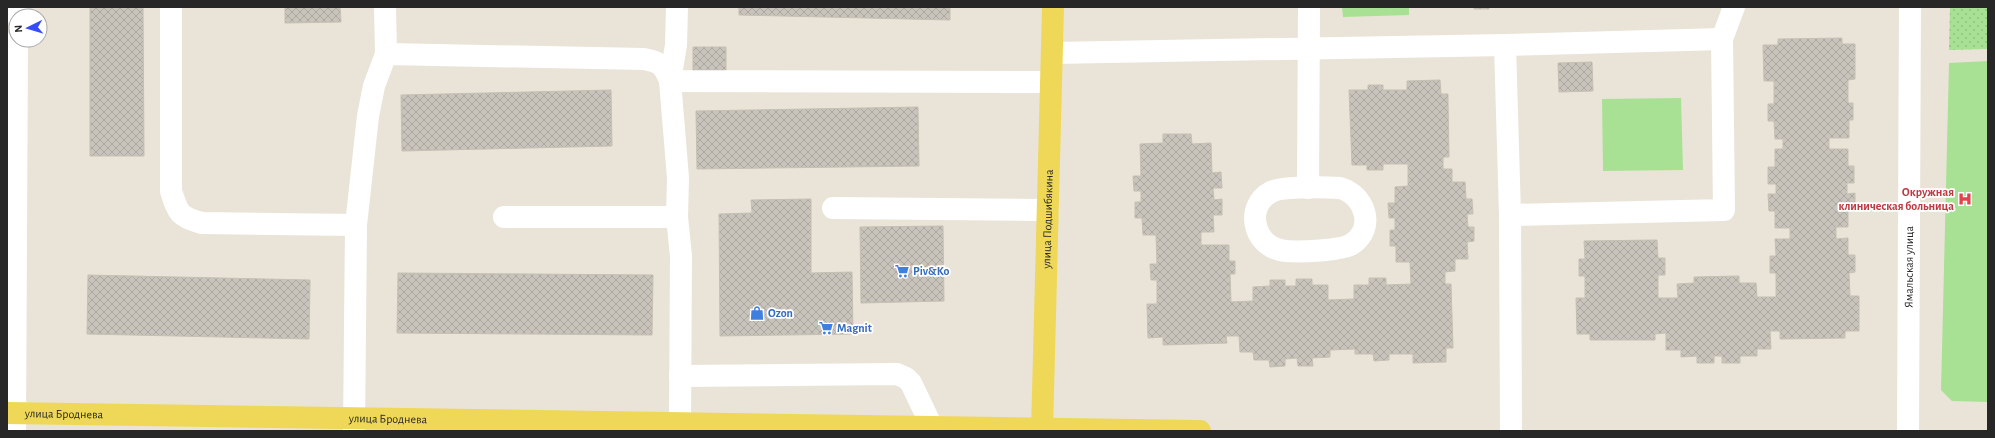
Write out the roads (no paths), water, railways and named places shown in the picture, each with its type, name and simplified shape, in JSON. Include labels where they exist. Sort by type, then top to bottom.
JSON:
[{"type":"main road","name":"улица Подшибякина","points":[[1042,430],[1053,7]]},
{"type":"main road","name":"улица Броднева","points":[[12,419],[354,425],[680,424],[769,428],[932,427],[1042,430],[1200,431]]},
{"type":"street","points":[[172,7],[171,191],[177,208],[185,219],[202,223],[356,225]]},
{"type":"street","points":[[354,425],[356,225],[368,116],[374,86],[386,54],[385,7]]},
{"type":"street","points":[[677,7],[676,45],[670,81],[678,178],[677,216],[681,256],[680,424]]},
{"type":"street","points":[[1308,188],[1309,7]]},
{"type":"street","points":[[1510,215],[1724,210],[1722,39],[1734,7]]},
{"type":"street","name":"Ямальская улица","points":[[1908,431],[1910,7]]},
{"type":"street","points":[[1052,53],[1505,45],[1722,39]]},
{"type":"street","points":[[1505,45],[1510,215],[1511,431]]},
{"type":"street","points":[[12,419],[17,48]]},
{"type":"street","points":[[386,54],[644,59],[658,62],[666,71],[670,81]]},
{"type":"street","points":[[670,81],[1051,82]]},
{"type":"street","points":[[1308,188],[1340,188],[1350,192],[1358,198],[1365,212],[1365,218],[1362,233],[1356,241],[1346,247],[1336,250],[1283,250],[1272,248],[1264,242],[1258,233],[1255,218],[1257,208],[1263,199],[1276,190],[1308,188]]},
{"type":"street","points":[[833,208],[1048,210]]},
{"type":"street","points":[[504,217],[677,216]]},
{"type":"street","points":[[680,376],[897,374],[906,378],[911,384],[932,427]]},
{"type":"place","name":"Окружная клиническая больница","points":[[1965,199]]},
{"type":"place","name":"Piv&Ko","points":[[902,271]]},
{"type":"place","name":"Ozon","points":[[757,313]]},
{"type":"place","name":"Magnit","points":[[826,328]]}]
